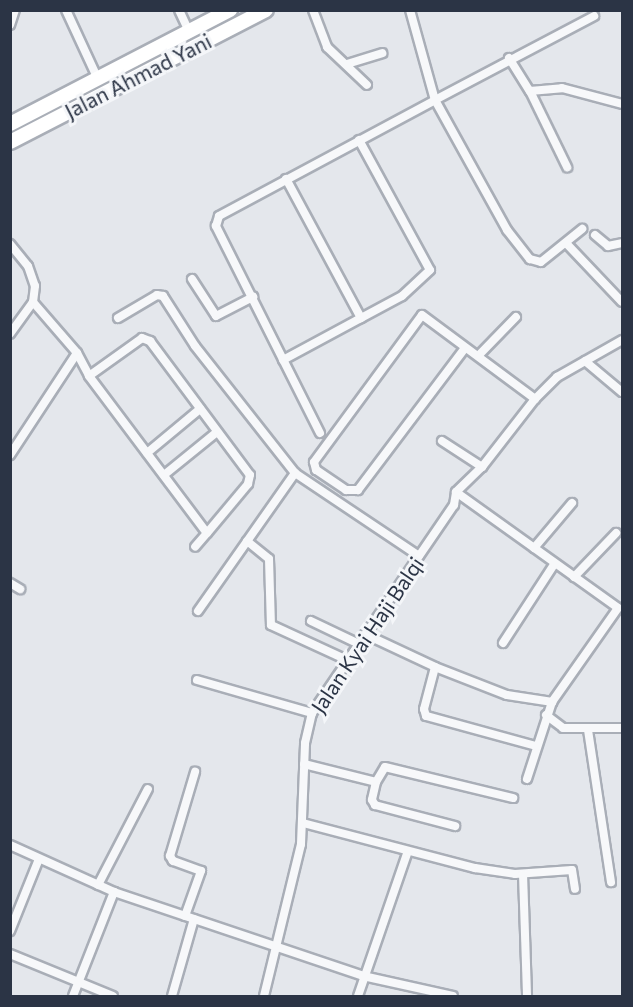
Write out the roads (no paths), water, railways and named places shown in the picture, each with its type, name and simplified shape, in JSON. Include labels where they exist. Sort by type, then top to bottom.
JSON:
[{"type":"highway","name":"Jalan Ahmad Yani","points":[[11,122],[230,10]]},
{"type":"highway","name":"Jalan Ahmad Yani","points":[[10,142],[266,10]]},
{"type":"street","points":[[10,25],[15,10]]},
{"type":"street","points":[[66,10],[97,77]]},
{"type":"street","points":[[179,10],[189,31]]},
{"type":"street","points":[[313,10],[327,47],[367,85]]},
{"type":"street","points":[[410,10],[435,100],[517,246],[539,263],[582,229]]},
{"type":"street","points":[[320,433],[217,221],[219,216],[509,58],[594,16]]},
{"type":"street","points":[[347,64],[382,53]]},
{"type":"street","points":[[509,58],[530,91],[567,167]]},
{"type":"street","points":[[530,91],[562,88],[622,104]]},
{"type":"street","points":[[283,360],[402,296],[430,270],[359,140]]},
{"type":"street","points":[[286,179],[361,318]]},
{"type":"street","points":[[595,235],[608,246],[622,243]]},
{"type":"street","points":[[566,243],[622,302]]},
{"type":"street","points":[[10,244],[33,276],[33,302],[10,334]]},
{"type":"street","points":[[192,279],[216,315],[253,297]]},
{"type":"street","points":[[118,318],[157,295],[163,296],[195,346],[295,473],[419,556]]},
{"type":"street","points":[[33,302],[77,352],[89,376],[207,532]]},
{"type":"street","points":[[465,348],[358,490],[346,490],[316,470],[314,462],[422,315],[536,399]]},
{"type":"street","points":[[479,355],[516,317]]},
{"type":"street","points":[[89,376],[146,338],[250,475],[248,484],[195,548]]},
{"type":"street","name":"Jalan Kyai Haji Balqi","points":[[264,996],[303,823],[305,740],[312,713],[454,505],[456,492],[482,467],[536,399],[557,377],[622,340]]},
{"type":"street","points":[[10,455],[77,352]]},
{"type":"street","points":[[585,361],[622,392]]},
{"type":"street","points":[[147,453],[200,409]]},
{"type":"street","points":[[164,475],[217,432]]},
{"type":"street","points":[[442,441],[482,467]]},
{"type":"street","points":[[198,611],[295,473]]},
{"type":"street","points":[[456,492],[574,577],[620,604],[552,702],[527,779]]},
{"type":"street","points":[[534,548],[572,503]]},
{"type":"street","points":[[574,577],[616,533]]},
{"type":"street","points":[[247,541],[270,561],[271,625],[347,660]]},
{"type":"street","points":[[503,643],[555,563]]},
{"type":"street","points":[[10,583],[20,589]]},
{"type":"street","points":[[311,621],[358,644]]},
{"type":"street","points":[[365,634],[435,667],[507,695],[552,702]]},
{"type":"street","points":[[435,667],[424,709],[426,716],[536,746]]},
{"type":"street","points":[[197,680],[312,713]]},
{"type":"street","points":[[546,715],[563,728],[588,730],[622,728]]},
{"type":"street","points":[[588,730],[611,882]]},
{"type":"street","points":[[304,764],[376,782]]},
{"type":"street","points":[[455,826],[375,805],[372,800],[376,782],[385,767],[513,798]]},
{"type":"street","points":[[172,996],[201,871],[173,861],[170,856],[195,772]]},
{"type":"street","points":[[98,885],[148,789]]},
{"type":"street","points":[[303,823],[475,868],[523,874],[574,870],[575,889]]},
{"type":"street","points":[[10,845],[114,892],[190,918],[363,976],[443,996],[453,996]]},
{"type":"street","points":[[358,996],[408,851]]},
{"type":"street","points":[[10,931],[39,859]]},
{"type":"street","points":[[523,874],[527,996]]},
{"type":"street","points":[[73,996],[114,892]]},
{"type":"street","points":[[10,954],[78,985],[113,996]]}]
